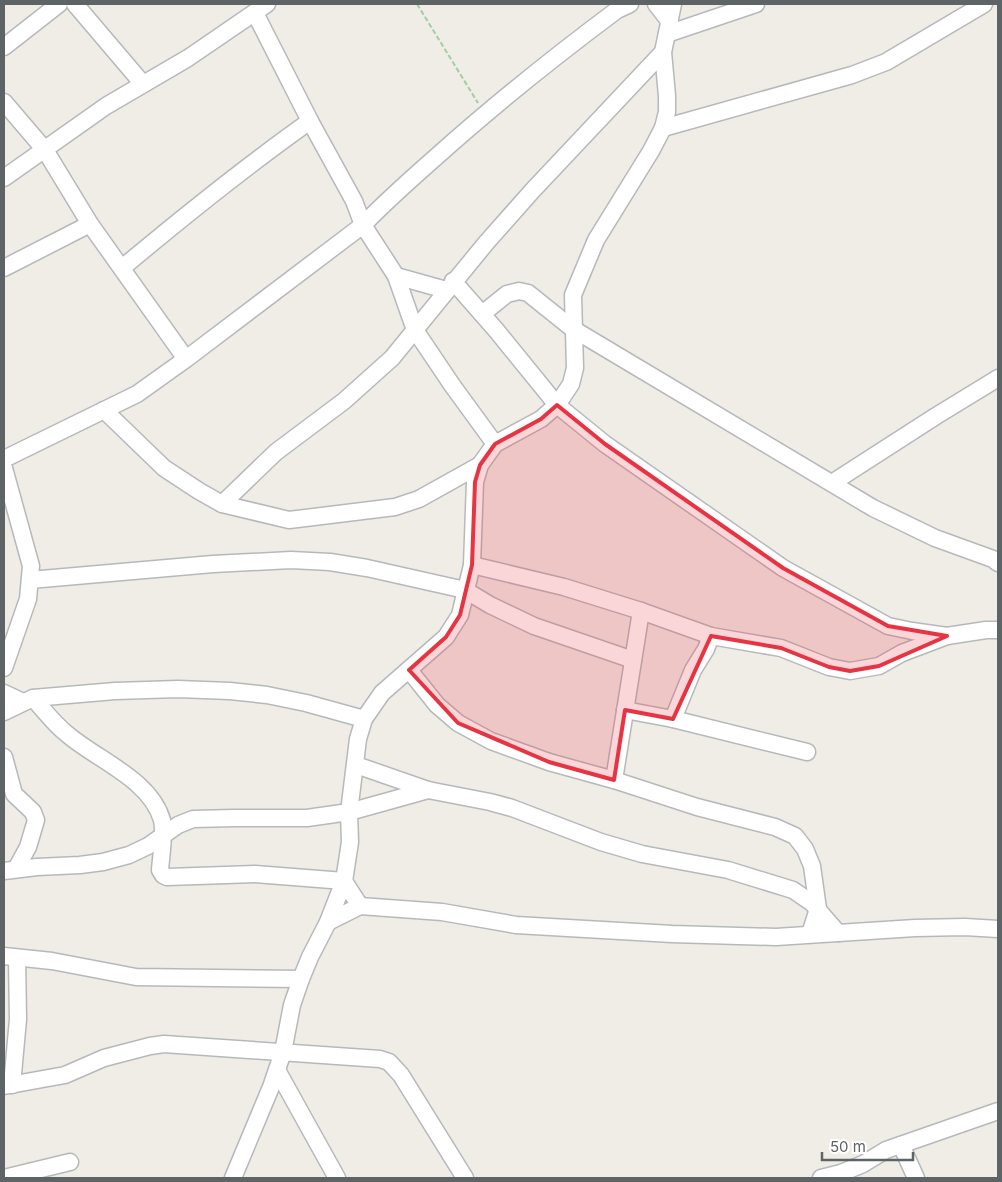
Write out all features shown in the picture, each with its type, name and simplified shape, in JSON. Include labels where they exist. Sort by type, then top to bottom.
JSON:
[{"type":"street","points":[[4,47],[59,4]]},
{"type":"street","points":[[75,4],[143,84]]},
{"type":"street","points":[[4,459],[136,394],[186,359],[363,225],[381,206],[484,114],[576,40],[616,10],[630,4]]},
{"type":"street","points":[[656,4],[668,28]]},
{"type":"street","points":[[233,1178],[277,1070],[283,1052],[292,1006],[301,979],[328,922],[344,881],[350,842],[349,812],[358,739],[364,719],[382,693],[446,637],[460,615],[472,564],[475,482],[480,465],[495,444],[541,419],[556,405],[571,384],[575,368],[573,294],[596,240],[651,151],[663,128],[667,96],[664,52],[673,4]]},
{"type":"street","points":[[668,28],[756,4]]},
{"type":"street","points":[[663,128],[852,75],[886,62],[984,4]]},
{"type":"street","points":[[4,178],[106,106],[188,58],[261,8],[310,121],[354,201],[363,225],[396,276],[415,330],[452,386],[495,444]]},
{"type":"street","points":[[222,504],[276,452],[344,401],[392,358],[450,286],[540,183],[664,52]]},
{"type":"street","points":[[4,102],[45,150],[90,224],[186,359]]},
{"type":"street","points":[[122,268],[252,162],[310,121]]},
{"type":"street","points":[[354,201],[381,206]]},
{"type":"street","points":[[4,268],[90,224]]},
{"type":"street","points":[[396,276],[450,286],[482,314],[556,405],[613,450],[783,568],[888,626],[912,632],[946,636]]},
{"type":"street","points":[[482,314],[507,294],[519,291],[528,293],[573,329],[873,508],[935,538],[993,559],[998,563]]},
{"type":"street","points":[[832,484],[998,378]]},
{"type":"street","points":[[104,410],[164,468],[199,491],[222,504],[289,520],[395,507],[419,499],[480,465]]},
{"type":"street","points":[[4,468],[30,566],[28,599],[4,668]]},
{"type":"street","points":[[30,580],[151,568],[291,560],[330,562],[367,568],[465,590],[490,605],[534,626],[633,660]]},
{"type":"street","points":[[472,564],[564,588],[711,636],[781,648],[829,667],[850,671],[879,666],[902,654],[946,636],[998,630]]},
{"type":"street","points":[[614,780],[641,612]]},
{"type":"street","points":[[673,719],[693,670],[706,649],[711,636]]},
{"type":"street","points":[[409,670],[437,705],[458,723],[491,741],[549,762],[614,780],[697,808],[775,828],[795,836],[805,849],[812,866],[818,909],[810,934]]},
{"type":"street","points":[[4,712],[28,700],[115,691],[178,689],[230,691],[267,695],[306,703],[364,719]]},
{"type":"street","points":[[4,693],[28,700],[66,734],[128,776],[146,794],[158,808],[162,822],[160,870],[163,875],[167,877],[255,874],[344,881]]},
{"type":"street","points":[[625,710],[673,719],[807,752]]},
{"type":"street","points":[[618,753],[639,788]]},
{"type":"street","points":[[4,757],[14,794],[33,812],[36,820],[28,847],[10,870]]},
{"type":"street","points":[[356,765],[428,790],[490,802],[601,842],[642,854],[728,870],[794,890],[818,909],[838,933]]},
{"type":"street","points":[[10,870],[80,865],[103,862],[129,855],[193,819],[307,818],[349,812],[428,790]]},
{"type":"street","points":[[28,847],[37,867]]},
{"type":"street","points":[[344,881],[360,906]]},
{"type":"street","points":[[328,922],[360,906],[442,912],[516,924],[672,934],[776,938],[810,934],[925,928],[998,929]]},
{"type":"street","points":[[301,979],[136,976],[10,957],[18,1019],[8,1085],[65,1075],[104,1058],[164,1044],[380,1059],[389,1062],[402,1076],[465,1178]]},
{"type":"street","points":[[277,1070],[337,1178]]},
{"type":"street","points":[[821,1178],[863,1164],[886,1150],[998,1111]]},
{"type":"street","points":[[902,1144],[916,1178]]},
{"type":"street","points":[[4,1178],[70,1162]]},
{"type":"path","points":[[417,4],[484,114]]},
{"type":"highlighted area","points":[[557,405],[605,444],[783,568],[888,626],[947,636],[879,666],[850,671],[829,667],[781,648],[711,636],[673,719],[625,710],[614,780],[549,762],[458,723],[409,670],[446,637],[460,615],[472,565],[475,482],[480,465],[495,444],[541,419]]}]
